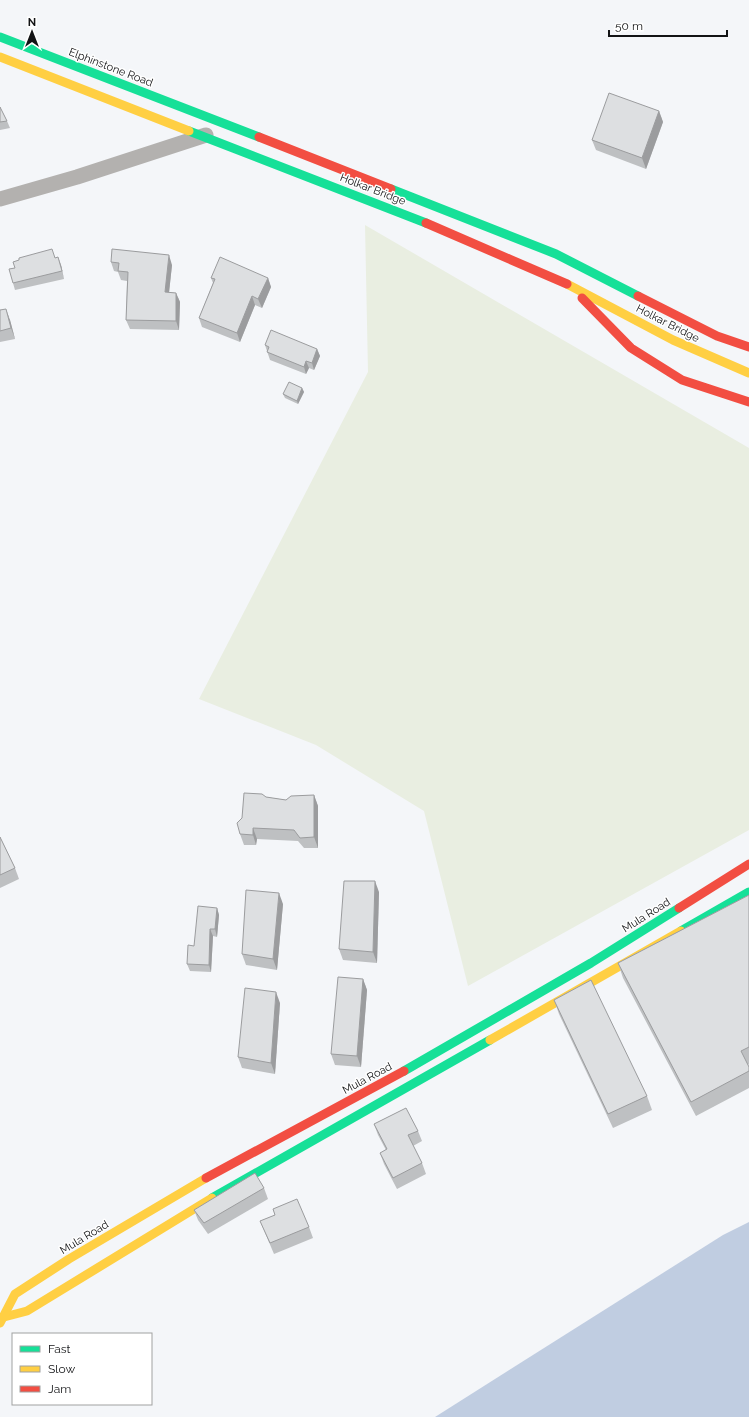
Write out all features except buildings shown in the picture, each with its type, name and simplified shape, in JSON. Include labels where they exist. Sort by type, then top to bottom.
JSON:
[{"type":"main road","name":"Elphinstone Road","points":[[0,37],[452,212],[556,254],[717,336],[749,347]]},
{"type":"main road","name":"Holkar Bridge","points":[[0,57],[450,232],[571,286],[673,340],[749,373]]},
{"type":"main road","points":[[571,286],[599,318],[631,348],[682,380],[749,402]]},
{"type":"main road","name":"Mula Road","points":[[2,1320],[15,1294],[69,1259],[282,1157],[430,1074],[719,898],[749,864]]},
{"type":"main road","points":[[719,898],[749,892]]},
{"type":"main road","name":"Mula Road","points":[[2,1320],[27,1311],[274,1141],[440,1052],[591,963],[719,898]]},
{"type":"main road","points":[[274,1141],[282,1157]]},
{"type":"street","points":[[0,199],[78,177],[205,136],[214,120]]},
{"type":"shaded area","points":[[365,225],[749,448],[749,830],[468,986],[424,811],[316,745],[199,699],[368,372]]},
{"type":"water","points":[[749,1222],[749,1417],[435,1417],[723,1235]]},
{"type":"traffic: fast","points":[[0,37],[259,137]]},
{"type":"traffic: fast","points":[[189,131],[426,223]]},
{"type":"traffic: fast","points":[[391,189],[556,254],[638,296]]},
{"type":"traffic: fast","points":[[681,931],[749,892]]},
{"type":"traffic: fast","points":[[404,1071],[591,963],[679,908]]},
{"type":"traffic: fast","points":[[212,1198],[490,1040]]},
{"type":"traffic: slow","points":[[0,57],[189,131]]},
{"type":"traffic: slow","points":[[567,284],[673,340],[749,373]]},
{"type":"traffic: slow","points":[[490,1040],[681,931]]},
{"type":"traffic: slow","points":[[0,1323],[15,1294],[69,1259],[206,1178]]},
{"type":"traffic: slow","points":[[4,1317],[27,1311],[212,1198]]},
{"type":"traffic: jam","points":[[259,137],[391,189]]},
{"type":"traffic: jam","points":[[426,223],[567,284]]},
{"type":"traffic: jam","points":[[638,296],[717,336],[749,347]]},
{"type":"traffic: jam","points":[[582,298],[631,348],[682,380],[749,402]]},
{"type":"traffic: jam","points":[[679,908],[749,864]]},
{"type":"traffic: jam","points":[[206,1178],[404,1071]]}]
